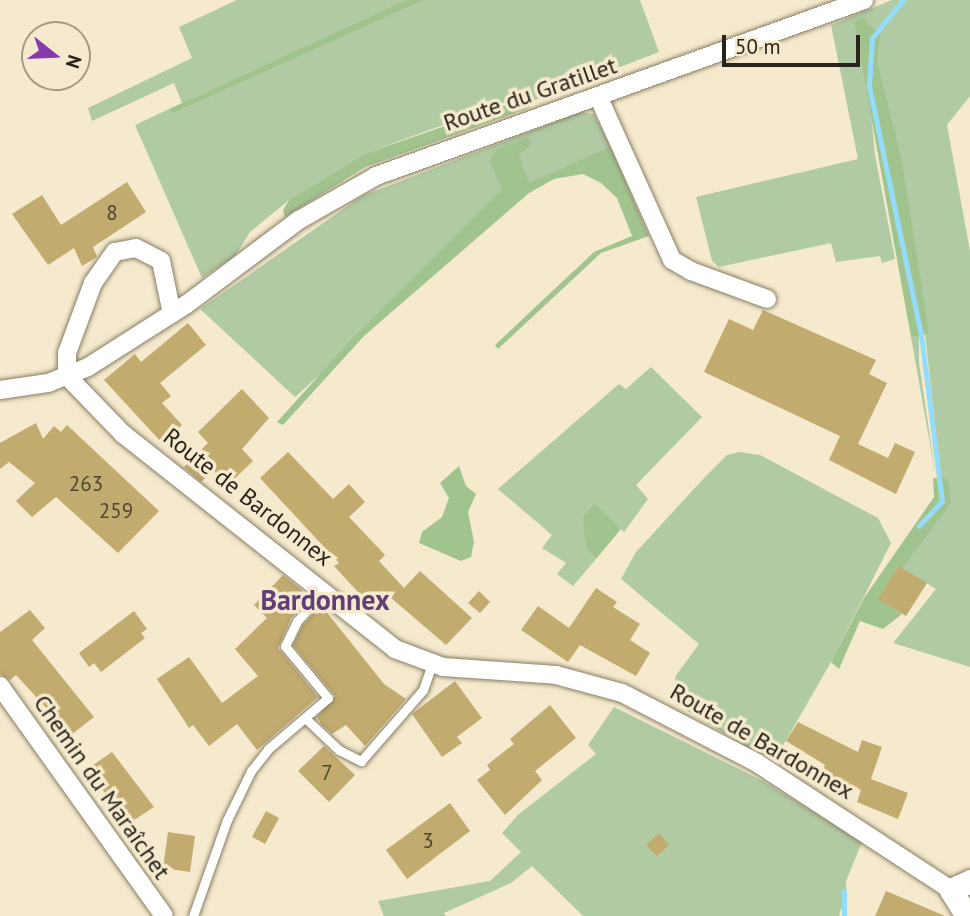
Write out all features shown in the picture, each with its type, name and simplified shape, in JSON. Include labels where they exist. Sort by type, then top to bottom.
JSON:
[{"type":"street","name":"Route du Gratillet","points":[[0,390],[34,387],[66,376],[172,314],[344,191],[427,156],[864,0]]},
{"type":"street","points":[[598,96],[672,260],[691,271],[767,299]]},
{"type":"street","points":[[66,376],[67,353],[93,284],[115,252],[136,248],[162,261],[172,314]]},
{"type":"street","name":"Route de Bardonnex","points":[[66,376],[123,434],[395,649],[432,664],[556,675],[622,693],[757,762],[961,886]]},
{"type":"street","name":"Chemin du Maraîchet","points":[[0,685],[164,916]]},
{"type":"street","points":[[961,886],[967,916]]},
{"type":"lane","points":[[193,916],[227,820],[251,771],[268,749],[328,698],[285,646],[297,621],[325,591]]},
{"type":"lane","points":[[304,718],[339,750],[361,761],[423,690],[432,664]]},
{"type":"green space","points":[[237,0],[405,0],[182,103],[174,83],[92,121],[88,108],[192,58],[179,27]]},
{"type":"green space","points":[[405,0],[425,0],[172,114],[169,109]]},
{"type":"green space","points":[[425,0],[640,0],[659,52],[532,101],[514,99],[364,154],[289,200],[250,232],[236,255],[202,278],[135,125],[169,109],[172,114]]},
{"type":"green space","points":[[892,0],[970,0],[970,96],[947,125],[970,251],[970,667],[893,643],[936,589],[899,566],[948,479],[941,479],[925,334],[928,334],[902,159],[862,17],[875,155],[895,259],[882,263],[880,256],[836,262],[831,243],[719,267],[712,261],[696,197],[858,159],[831,25]]},
{"type":"green space","points":[[862,17],[880,35],[877,62],[902,159],[929,334],[911,337],[854,22]]},
{"type":"green space","points":[[526,98],[532,101],[529,108],[365,167],[285,217],[283,210],[289,200],[364,154]]},
{"type":"green space","points":[[581,112],[594,114],[610,146],[538,179],[295,397],[200,309],[362,196]]},
{"type":"green space","points":[[528,137],[531,145],[519,155],[529,183],[610,146],[649,236],[601,253],[498,349],[495,345],[594,252],[632,236],[617,198],[601,183],[583,174],[554,179],[529,193],[364,336],[283,425],[277,422],[352,339],[502,189],[490,161],[497,149]]},
{"type":"green space","points":[[919,335],[919,362],[936,478],[911,337]]},
{"type":"green space","points":[[651,367],[702,417],[636,485],[648,499],[624,532],[595,505],[586,549],[596,559],[573,586],[557,574],[566,563],[542,548],[552,535],[498,489],[619,384],[626,389]]},
{"type":"green space","points":[[739,452],[760,455],[878,518],[891,543],[831,662],[773,763],[676,704],[675,677],[699,644],[621,579],[636,552],[704,478],[727,455]]},
{"type":"green space","points":[[459,466],[466,486],[476,494],[468,512],[474,542],[471,557],[461,561],[419,543],[422,532],[442,517],[449,498],[440,483]]},
{"type":"green space","points":[[933,478],[948,479],[951,503],[879,599],[902,614],[883,629],[860,621],[839,669],[831,662],[864,598],[934,497]]},
{"type":"green space","points":[[595,504],[621,529],[596,559],[586,549],[583,516]]},
{"type":"green space","points":[[614,707],[763,781],[862,842],[846,881],[847,916],[841,908],[839,916],[583,916],[532,866],[511,883],[444,913],[446,916],[384,916],[378,901],[490,881],[521,852],[502,833],[519,814],[596,754],[588,745]]},
{"type":"building","points":[[127,182],[146,212],[93,247],[97,257],[82,266],[74,248],[48,265],[12,214],[42,195],[61,225]]},
{"type":"building","points":[[763,310],[876,360],[869,374],[887,383],[858,444],[888,458],[895,443],[915,452],[896,494],[829,460],[840,436],[704,372],[729,319],[753,330]]},
{"type":"building","points":[[188,323],[206,345],[160,383],[171,396],[162,403],[182,425],[163,444],[104,380],[135,354],[141,362]]},
{"type":"building","points":[[242,389],[269,418],[242,449],[253,461],[228,485],[213,470],[201,482],[184,467],[208,443],[198,432]]},
{"type":"building","points":[[36,423],[43,439],[54,426],[61,432],[67,425],[159,511],[118,553],[56,497],[32,517],[16,501],[35,483],[9,462],[0,469],[0,443]]},
{"type":"building","points":[[288,452],[333,499],[349,484],[365,502],[349,517],[385,555],[379,561],[404,588],[420,571],[472,618],[446,645],[383,591],[369,604],[334,566],[339,563],[260,478]]},
{"type":"building","points":[[899,566],[927,583],[906,616],[878,599]]},
{"type":"building","points":[[283,575],[310,597],[291,618],[278,648],[318,697],[257,750],[237,724],[209,746],[193,725],[189,728],[157,679],[189,657],[222,703],[258,676],[235,649],[267,618],[254,605]]},
{"type":"building","points":[[596,588],[617,602],[613,607],[640,624],[630,640],[650,653],[636,676],[580,645],[568,662],[521,630],[538,606],[569,628]]},
{"type":"building","points":[[479,591],[490,602],[480,613],[468,603]]},
{"type":"building","points":[[321,605],[384,684],[406,699],[365,746],[346,725],[332,734],[321,724],[317,717],[335,696],[293,645],[303,625]]},
{"type":"building","points":[[30,610],[45,628],[32,640],[94,717],[71,735],[16,675],[10,680],[0,674],[0,632]]},
{"type":"building","points":[[134,611],[147,629],[141,633],[145,638],[101,672],[94,663],[89,667],[79,653]]},
{"type":"building","points":[[455,681],[482,718],[457,737],[462,743],[442,757],[412,714]]},
{"type":"building","points":[[550,705],[576,738],[535,771],[542,780],[505,815],[477,780],[490,770],[487,765],[514,744],[510,739]]},
{"type":"building","points":[[798,722],[858,752],[862,740],[882,747],[871,779],[908,793],[898,819],[857,802],[861,790],[821,776],[825,765],[786,741]]},
{"type":"building","points":[[324,746],[355,775],[329,802],[298,771]]},
{"type":"building","points":[[112,752],[154,807],[131,822],[127,815],[122,818],[100,786],[95,789],[83,772]]},
{"type":"building","points":[[450,803],[470,831],[407,879],[386,850]]},
{"type":"building","points":[[266,811],[279,818],[265,844],[252,837]]},
{"type":"building","points":[[168,832],[195,836],[190,872],[163,868]]},
{"type":"building","points":[[659,833],[669,845],[657,856],[646,845]]},
{"type":"building","points":[[886,891],[945,916],[875,916]]},
{"type":"waterway","points":[[903,0],[872,38],[869,86],[921,335],[942,501],[919,526]]},
{"type":"waterway","points":[[844,891],[844,916]]},
{"type":"district","name":"Bardonnex","points":[[325,600]]}]
